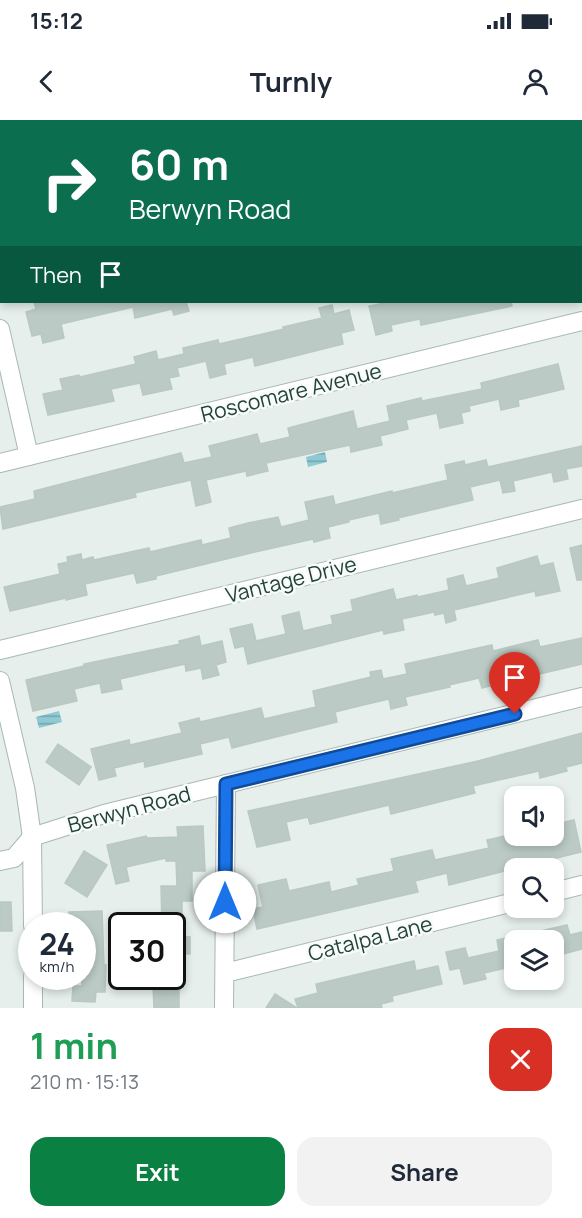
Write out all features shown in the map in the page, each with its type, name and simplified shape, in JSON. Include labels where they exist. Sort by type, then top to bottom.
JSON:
[{"type":"street","name":"Roscomare Avenue","points":[[0,463],[582,321]]},
{"type":"street","points":[[0,329],[29,456]]},
{"type":"street","name":"Vantage Drive","points":[[0,650],[582,509]]},
{"type":"street","points":[[0,681],[25,788],[32,837],[33,912]]},
{"type":"street","name":"Berwyn Road","points":[[0,861],[14,858],[32,837],[104,814],[582,697]]},
{"type":"street","points":[[224,1008],[226,784]]},
{"type":"street","points":[[564,890],[582,885]]},
{"type":"street","name":"Catalpa Lane","points":[[225,973],[504,904]]},
{"type":"street","points":[[33,990],[33,1008]]},
{"type":"water","points":[[325,452],[327,462],[308,467],[306,457]]},
{"type":"water","points":[[59,711],[62,722],[39,728],[36,717]]},
{"type":"building","points":[[34,303],[186,303],[189,311],[174,315],[172,309],[135,318],[133,307],[61,324],[64,338],[43,343],[41,334],[32,336],[26,312],[36,309]]},
{"type":"building","points":[[385,303],[511,303],[512,306],[421,325],[420,319],[391,325],[392,331],[376,335],[369,306]]},
{"type":"building","points":[[332,305],[334,314],[349,310],[354,330],[341,333],[343,344],[255,366],[253,357],[224,364],[226,374],[210,378],[206,361],[177,368],[179,376],[169,378],[172,389],[143,395],[140,383],[111,389],[114,401],[48,415],[43,394],[63,390],[60,379],[79,375],[80,377],[136,364],[134,357],[156,351],[158,360],[184,354],[183,348],[218,340],[219,344],[284,329],[283,327],[322,318],[319,308]]},
{"type":"building","points":[[558,364],[564,389],[518,400],[519,406],[501,410],[499,399],[469,406],[470,411],[461,413],[463,423],[440,428],[437,413],[406,420],[408,429],[380,436],[382,445],[351,452],[350,445],[266,463],[268,471],[247,476],[246,471],[206,480],[211,502],[196,506],[191,480],[135,493],[136,497],[3,529],[0,507],[35,499],[34,491],[181,453],[184,463],[212,457],[209,446],[257,434],[260,444],[290,437],[288,428],[353,411],[357,429],[390,421],[387,406],[421,398],[422,401],[482,389],[481,383]]},
{"type":"building","points":[[582,446],[582,466],[566,469],[568,479],[554,482],[552,472],[513,481],[515,491],[503,493],[500,480],[470,487],[473,500],[398,518],[399,520],[381,524],[379,513],[349,520],[349,522],[328,527],[330,538],[314,542],[313,539],[255,552],[156,576],[156,579],[137,583],[134,573],[85,584],[87,595],[10,611],[4,587],[60,574],[58,564],[68,562],[67,557],[81,554],[82,560],[93,557],[94,560],[149,548],[150,552],[201,540],[202,545],[231,538],[229,528],[248,523],[278,517],[281,527],[309,520],[305,502],[333,496],[335,505],[448,480],[445,465],[464,461],[465,465],[486,460],[488,467]]},
{"type":"building","points":[[582,545],[582,580],[577,580],[570,548]]},
{"type":"building","points":[[537,556],[540,566],[553,563],[560,591],[536,596],[535,591],[454,610],[456,620],[446,623],[444,613],[435,615],[434,612],[402,619],[404,630],[384,634],[383,630],[248,664],[244,646],[235,648],[230,629],[252,624],[256,641],[286,634],[282,616],[299,612],[303,631],[333,624],[331,616],[353,611],[351,600],[393,589],[396,600],[417,595],[418,597],[449,590],[447,579],[463,575],[466,586],[499,578],[497,568]]},
{"type":"building","points":[[199,636],[201,646],[222,641],[226,662],[216,665],[219,675],[203,679],[201,668],[186,671],[185,664],[120,679],[122,689],[102,693],[100,683],[74,689],[77,701],[33,711],[26,680],[84,666],[84,664],[180,644],[179,641]]},
{"type":"building","points":[[582,638],[582,664],[531,676],[529,667],[499,674],[501,683],[482,688],[479,678],[449,685],[450,687],[405,697],[407,705],[391,709],[389,699],[359,706],[335,712],[337,722],[232,748],[229,737],[200,744],[202,754],[145,767],[144,761],[114,768],[116,776],[99,780],[91,749],[129,740],[130,745],[182,733],[179,723],[199,718],[200,722],[261,708],[264,719],[316,707],[313,691],[371,677],[370,672],[381,670],[383,679],[407,674],[405,664],[492,645],[493,651],[538,640],[540,647]]},
{"type":"building","points":[[582,733],[582,763],[566,767],[567,771],[540,778],[539,771],[473,786],[475,793],[391,814],[389,805],[310,824],[308,817],[286,822],[290,840],[257,847],[248,811],[478,761]]},
{"type":"building","points":[[58,744],[91,767],[79,785],[46,762]]},
{"type":"building","points":[[574,820],[581,852],[557,858],[504,858],[504,871],[449,885],[447,873],[415,881],[418,892],[257,929],[253,909],[263,907],[258,885],[286,879],[289,891],[329,882],[331,892],[359,885],[357,879],[394,871],[391,859],[432,850],[435,860],[489,848],[487,840],[504,836],[504,846],[564,846],[564,822]]},
{"type":"building","points":[[203,826],[205,871],[192,871],[192,901],[182,901],[182,912],[162,912],[161,886],[177,886],[176,861],[166,861],[166,858],[126,867],[129,881],[116,884],[107,845],[146,836],[147,838],[178,837],[177,827]]},
{"type":"building","points":[[84,851],[107,865],[87,897],[65,883]]},
{"type":"building","points":[[0,902],[11,902],[12,931],[0,931]]},
{"type":"building","points":[[102,911],[104,965],[106,965],[105,992],[96,992],[95,1002],[72,1001],[73,990],[96,990],[96,912],[69,912]]},
{"type":"building","points":[[567,925],[570,935],[582,932],[582,949],[564,954],[564,930],[545,930]]},
{"type":"building","points":[[186,937],[190,937],[190,954],[186,954]]},
{"type":"building","points":[[504,938],[504,968],[484,973],[486,979],[464,984],[460,968],[450,970],[446,952],[465,948],[468,958],[499,951],[497,940]]},
{"type":"building","points":[[414,961],[416,971],[438,966],[442,984],[392,996],[393,1001],[381,1004],[382,1008],[298,1008],[295,999],[318,993],[316,984]]},
{"type":"building","points":[[153,990],[179,990],[179,1008],[154,1008]]},
{"type":"building","points":[[275,994],[297,1008],[266,1008]]},
{"type":"route","points":[[225,902],[226,784],[515,714]]}]
